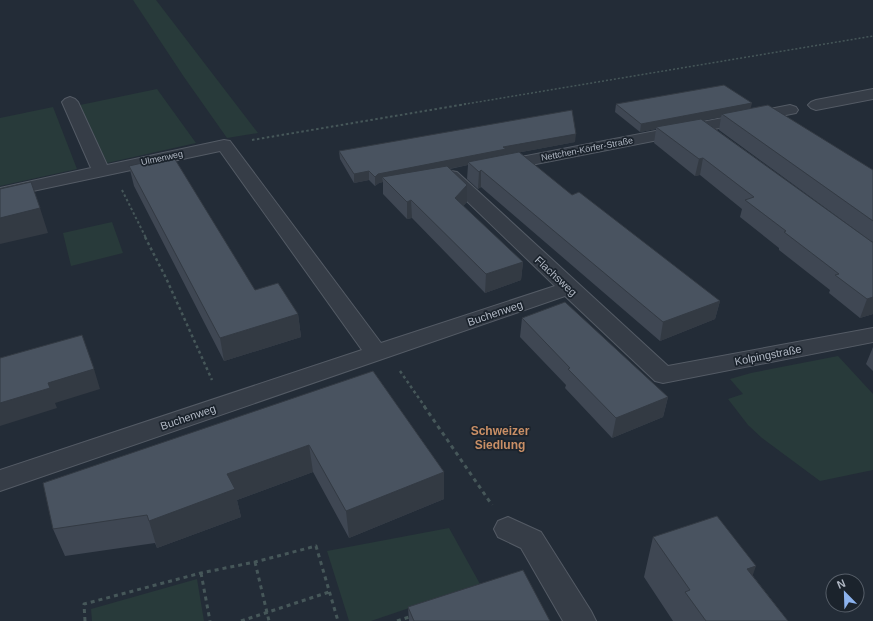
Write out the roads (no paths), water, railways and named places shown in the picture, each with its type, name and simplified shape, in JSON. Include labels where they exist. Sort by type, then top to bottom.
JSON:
[{"type":"street","points":[[816,105],[873,94]]},
{"type":"street","points":[[70,102],[106,171]]},
{"type":"street","name":"Nettchen-Körfer-Straße","points":[[459,174],[790,110]]},
{"type":"street","points":[[702,127],[720,141]]},
{"type":"street","name":"Ulmenweg","points":[[0,193],[224,145],[382,351]]},
{"type":"street","name":"Flachsweg","points":[[459,174],[568,288],[663,375]]},
{"type":"street","name":"Buchenweg","points":[[0,481],[568,288]]},
{"type":"street","name":"Kolpingstraße","points":[[663,375],[873,335]]},
{"type":"street","points":[[508,529],[531,540],[580,621]]},
{"type":"district","name":"Schweizer Siedlung","points":[[500,438]]}]
